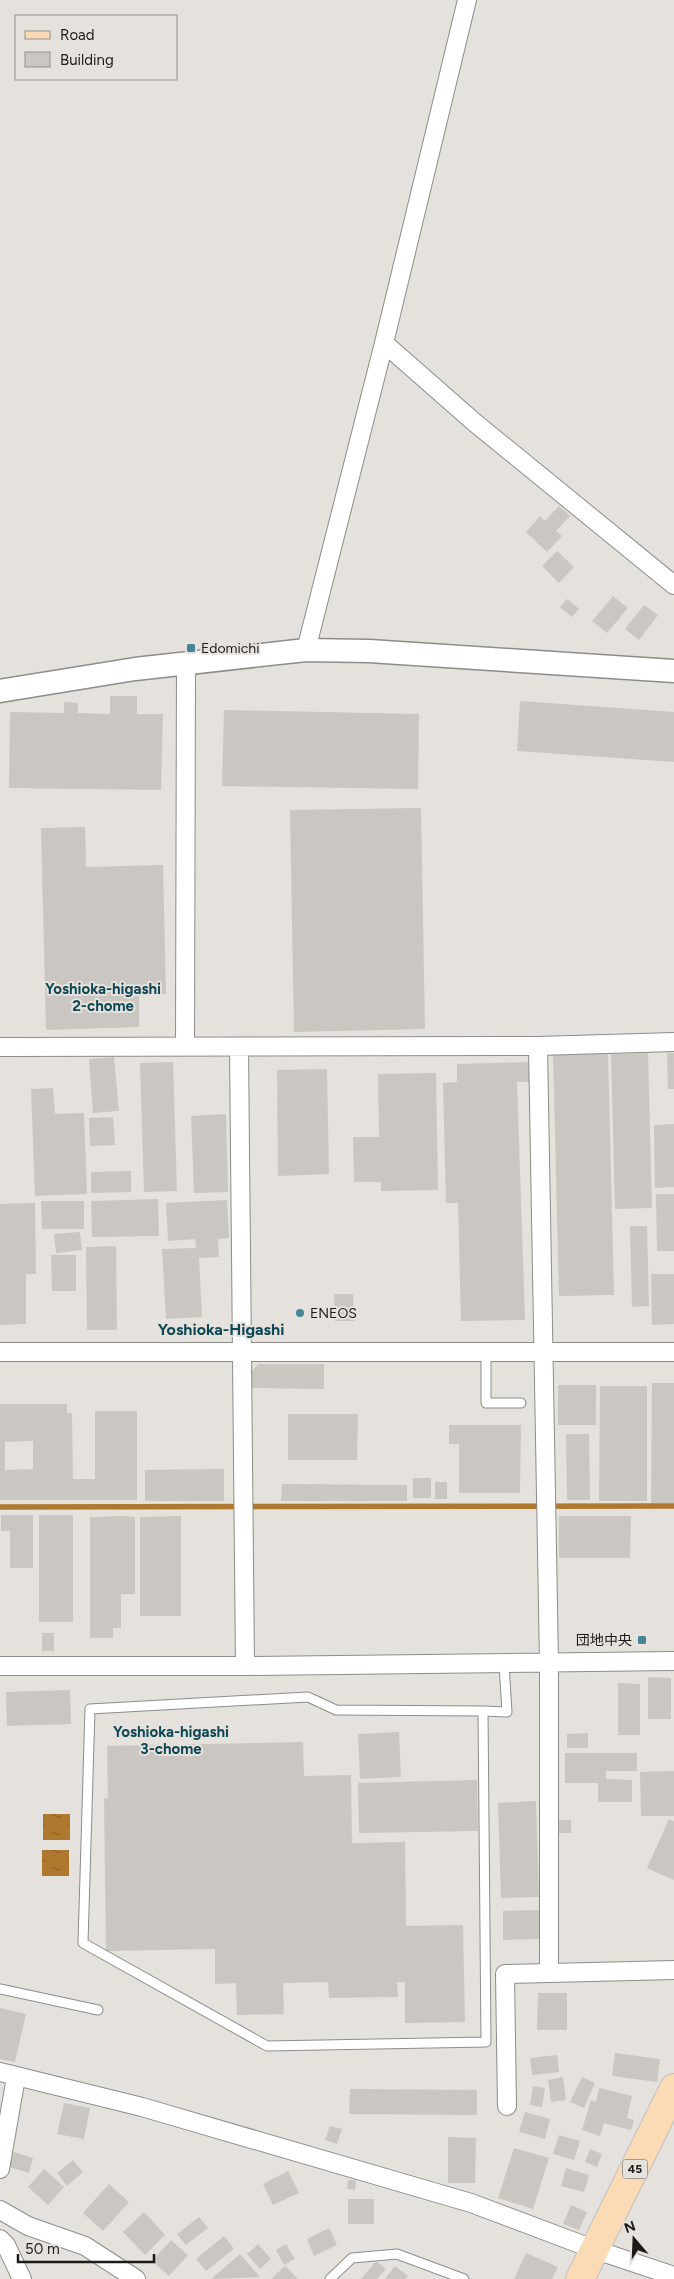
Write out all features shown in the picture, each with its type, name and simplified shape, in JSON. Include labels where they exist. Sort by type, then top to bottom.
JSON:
[{"type":"main road","name":"45","points":[[580,2279],[596,2250],[674,2088]]},
{"type":"street","points":[[306,650],[468,0]]},
{"type":"street","points":[[384,343],[474,422],[674,585]]},
{"type":"street","points":[[0,691],[186,662],[306,650],[370,651],[674,671]]},
{"type":"street","points":[[185,1046],[186,662]]},
{"type":"street","points":[[0,1047],[538,1046],[674,1042]]},
{"type":"street","points":[[538,1046],[549,1663],[549,1972]]},
{"type":"street","points":[[240,1047],[245,1666]]},
{"type":"street","points":[[0,1352],[674,1352]]},
{"type":"street","points":[[0,1666],[674,1662]]},
{"type":"street","points":[[508,2106],[506,1974],[674,1970]]},
{"type":"street","points":[[0,2169],[8,2074],[142,2107],[370,2172],[472,2203],[596,2250],[674,2276]]},
{"type":"street","points":[[0,2210],[28,2226],[86,2246],[136,2279]]},
{"type":"street","points":[[22,2279],[3,2242],[28,2226]]},
{"type":"lane","points":[[486,1352],[486,1403],[521,1403]]},
{"type":"lane","points":[[483,1712],[486,2042],[267,2046],[83,1943],[90,1709],[308,1697],[336,1710],[506,1712],[504,1664]]},
{"type":"lane","points":[[0,1989],[98,2010]]},
{"type":"lane","points":[[330,2279],[352,2258],[397,2254],[464,2279]]},
{"type":"water","points":[[43,1814],[70,1814],[70,1840],[43,1840]]},
{"type":"water","points":[[42,1850],[69,1850],[69,1876],[42,1876]]},
{"type":"building","points":[[559,506],[570,516],[556,531],[562,536],[547,552],[526,532],[540,516],[545,521]]},
{"type":"building","points":[[557,551],[574,567],[559,583],[542,566]]},
{"type":"building","points":[[613,596],[628,608],[607,633],[592,621]]},
{"type":"building","points":[[567,599],[579,609],[572,617],[560,607]]},
{"type":"building","points":[[644,605],[658,615],[639,640],[625,629]]},
{"type":"building","points":[[110,696],[137,696],[137,714],[163,714],[161,790],[9,788],[10,712],[64,713],[64,702],[78,703],[78,713],[110,714]]},
{"type":"building","points":[[520,701],[674,712],[674,762],[517,751]]},
{"type":"building","points":[[224,710],[419,714],[418,789],[222,786]]},
{"type":"building","points":[[421,808],[425,1029],[294,1032],[290,810]]},
{"type":"building","points":[[85,827],[86,867],[163,865],[166,994],[139,995],[139,1027],[46,1030],[41,828]]},
{"type":"building","points":[[608,1053],[614,1295],[559,1296],[553,1055]]},
{"type":"building","points":[[648,1053],[652,1208],[615,1209],[611,1054]]},
{"type":"building","points":[[667,1053],[674,1053],[674,1089],[668,1089]]},
{"type":"building","points":[[114,1057],[119,1111],[93,1113],[89,1059]]},
{"type":"building","points":[[173,1062],[177,1191],[144,1192],[140,1063]]},
{"type":"building","points":[[533,1062],[534,1082],[517,1082],[525,1320],[461,1321],[458,1203],[446,1203],[443,1083],[457,1082],[457,1064]]},
{"type":"building","points":[[327,1069],[329,1174],[278,1176],[277,1070]]},
{"type":"building","points":[[436,1073],[438,1190],[381,1191],[381,1182],[354,1182],[353,1137],[379,1137],[378,1074]]},
{"type":"building","points":[[53,1088],[55,1114],[84,1113],[87,1194],[35,1196],[31,1089]]},
{"type":"building","points":[[226,1114],[228,1192],[194,1193],[191,1116]]},
{"type":"building","points":[[113,1117],[115,1145],[90,1146],[89,1118]]},
{"type":"building","points":[[674,1124],[674,1187],[655,1188],[654,1125]]},
{"type":"building","points":[[131,1171],[131,1192],[91,1193],[91,1172]]},
{"type":"building","points":[[656,1194],[674,1194],[674,1251],[657,1251]]},
{"type":"building","points":[[158,1199],[159,1236],[92,1237],[91,1201]]},
{"type":"building","points":[[227,1200],[229,1238],[218,1239],[219,1257],[199,1258],[202,1317],[166,1319],[162,1249],[196,1248],[195,1239],[168,1241],[166,1203]]},
{"type":"building","points":[[41,1201],[84,1201],[84,1229],[42,1229]]},
{"type":"building","points":[[35,1203],[36,1274],[26,1274],[26,1324],[0,1325],[0,1204]]},
{"type":"building","points":[[630,1226],[647,1226],[649,1306],[632,1307]]},
{"type":"building","points":[[80,1232],[82,1250],[56,1253],[54,1234]]},
{"type":"building","points":[[116,1246],[117,1330],[87,1330],[86,1247]]},
{"type":"building","points":[[51,1255],[76,1255],[76,1291],[52,1291]]},
{"type":"building","points":[[651,1274],[674,1274],[674,1324],[652,1325]]},
{"type":"building","points":[[334,1294],[353,1294],[354,1321],[335,1321]]},
{"type":"building","points":[[259,1364],[324,1364],[324,1389],[250,1388],[250,1372]]},
{"type":"building","points":[[652,1383],[674,1383],[674,1503],[651,1503]]},
{"type":"building","points":[[558,1385],[596,1385],[596,1425],[558,1425]]},
{"type":"building","points":[[600,1386],[647,1386],[647,1501],[599,1501]]},
{"type":"building","points":[[0,1404],[67,1404],[67,1413],[72,1413],[73,1479],[95,1479],[95,1411],[137,1411],[137,1500],[0,1500]],"holes":[[[33,1441],[33,1469],[5,1470],[5,1442]]]},
{"type":"building","points":[[288,1414],[358,1414],[357,1460],[288,1460]]},
{"type":"building","points":[[449,1425],[521,1425],[520,1493],[459,1493],[459,1444],[449,1444]]},
{"type":"building","points":[[566,1434],[589,1434],[590,1500],[567,1500]]},
{"type":"building","points":[[224,1469],[224,1501],[145,1501],[145,1470]]},
{"type":"building","points":[[413,1478],[431,1478],[431,1498],[413,1498]]},
{"type":"building","points":[[435,1482],[447,1482],[447,1499],[435,1499]]},
{"type":"building","points":[[282,1484],[407,1485],[407,1501],[281,1501]]},
{"type":"building","points":[[1,1515],[33,1515],[33,1568],[10,1568],[10,1531],[1,1531]]},
{"type":"building","points":[[39,1515],[73,1515],[73,1622],[39,1622]]},
{"type":"building","points":[[181,1516],[181,1616],[140,1616],[140,1517]]},
{"type":"building","points":[[559,1516],[631,1516],[630,1558],[559,1558]]},
{"type":"building","points":[[90,1517],[135,1517],[135,1594],[121,1594],[121,1628],[113,1628],[113,1638],[90,1638]]},
{"type":"building","points":[[42,1633],[54,1633],[54,1651],[42,1651]]},
{"type":"building","points":[[648,1677],[671,1678],[671,1719],[648,1719]]},
{"type":"building","points":[[618,1683],[640,1684],[640,1735],[618,1735]]},
{"type":"building","points":[[70,1690],[71,1724],[7,1726],[6,1692]]},
{"type":"building","points":[[399,1732],[401,1777],[360,1779],[358,1734]]},
{"type":"building","points":[[588,1733],[588,1748],[567,1748],[567,1734]]},
{"type":"building","points":[[303,1742],[304,1776],[351,1775],[352,1843],[405,1842],[406,1926],[463,1925],[465,2022],[405,2023],[405,1982],[397,1982],[398,1997],[329,1998],[328,1982],[283,1983],[284,2014],[237,2015],[236,1983],[215,1984],[215,1949],[106,1951],[104,1798],[108,1798],[107,1746]]},
{"type":"building","points":[[565,1753],[637,1753],[637,1771],[606,1771],[606,1779],[632,1780],[632,1802],[598,1802],[598,1783],[565,1783]]},
{"type":"building","points":[[674,1771],[674,1816],[641,1816],[640,1772]]},
{"type":"building","points":[[477,1780],[478,1831],[359,1833],[358,1783]]},
{"type":"building","points":[[536,1801],[539,1897],[501,1898],[498,1803]]},
{"type":"building","points":[[669,1819],[674,1821],[674,1880],[647,1868]]},
{"type":"building","points":[[556,1820],[571,1820],[571,1833],[556,1833]]},
{"type":"building","points":[[539,1910],[540,1939],[503,1940],[503,1911]]},
{"type":"building","points":[[538,1993],[567,1993],[567,2030],[537,2030]]},
{"type":"building","points":[[0,2008],[26,2014],[15,2062],[0,2059]]},
{"type":"building","points":[[615,2053],[660,2059],[657,2082],[612,2076]]},
{"type":"building","points":[[557,2055],[559,2072],[532,2075],[530,2058]]},
{"type":"building","points":[[563,2077],[566,2100],[551,2102],[548,2080]]},
{"type":"building","points":[[582,2077],[595,2083],[584,2108],[570,2102]]},
{"type":"building","points":[[533,2086],[545,2088],[542,2107],[530,2105]]},
{"type":"building","points":[[599,2088],[632,2096],[627,2118],[634,2120],[631,2130],[604,2123],[600,2136],[582,2130],[591,2100],[596,2102]]},
{"type":"building","points":[[350,2089],[477,2090],[477,2115],[349,2114]]},
{"type":"building","points":[[64,2103],[90,2108],[84,2139],[57,2134]]},
{"type":"building","points":[[525,2112],[550,2119],[545,2139],[519,2132]]},
{"type":"building","points":[[330,2126],[342,2129],[337,2144],[325,2140]]},
{"type":"building","points":[[559,2135],[580,2141],[574,2160],[553,2154]]},
{"type":"building","points":[[448,2137],[476,2138],[475,2183],[448,2183]]},
{"type":"building","points":[[514,2148],[549,2158],[533,2209],[498,2198]]},
{"type":"building","points":[[590,2149],[602,2154],[597,2167],[585,2162]]},
{"type":"building","points":[[14,2152],[33,2158],[29,2173],[9,2167]]},
{"type":"building","points":[[73,2160],[83,2172],[67,2186],[57,2173]]},
{"type":"building","points":[[566,2168],[589,2175],[584,2192],[561,2186]]},
{"type":"building","points":[[44,2169],[64,2187],[48,2205],[28,2187]]},
{"type":"building","points":[[288,2171],[299,2193],[273,2205],[263,2184]]},
{"type":"building","points":[[348,2180],[356,2180],[355,2190],[347,2189]]},
{"type":"building","points":[[109,2184],[129,2202],[103,2231],[83,2213]]},
{"type":"building","points":[[348,2199],[374,2199],[374,2224],[348,2224]]},
{"type":"building","points":[[571,2205],[587,2212],[579,2230],[563,2224]]},
{"type":"building","points":[[144,2212],[165,2235],[145,2255],[123,2232]]},
{"type":"building","points":[[199,2217],[208,2228],[186,2245],[177,2234]]},
{"type":"building","points":[[329,2228],[337,2245],[314,2256],[307,2239]]},
{"type":"building","points":[[224,2236],[234,2249],[206,2271],[196,2259]]},
{"type":"building","points":[[171,2240],[188,2255],[169,2276],[152,2261]]},
{"type":"building","points":[[258,2244],[271,2259],[260,2269],[247,2254]]},
{"type":"building","points":[[286,2244],[295,2259],[284,2265],[276,2250]]},
{"type":"building","points":[[526,2253],[558,2267],[552,2279],[514,2279]]},
{"type":"building","points":[[240,2254],[260,2277],[211,2279]]},
{"type":"building","points":[[376,2261],[386,2269],[377,2279],[361,2279]]},
{"type":"building","points":[[285,2266],[298,2279],[271,2279]]},
{"type":"building","points":[[395,2266],[408,2276],[405,2279],[385,2279]]},
{"type":"waterway","points":[[0,1507],[674,1506]]},
{"type":"place","name":"Edomichi","points":[[191,648]]},
{"type":"place","name":"ENEOS","points":[[300,1313]]},
{"type":"place","name":"団地中央","points":[[642,1640]]},
{"type":"district","name":"Yoshioka-higashi 2-chome","points":[[103,998]]},
{"type":"district","name":"Yoshioka-Higashi","points":[[221,1329]]},
{"type":"district","name":"Yoshioka-higashi 3-chome","points":[[171,1740]]}]
